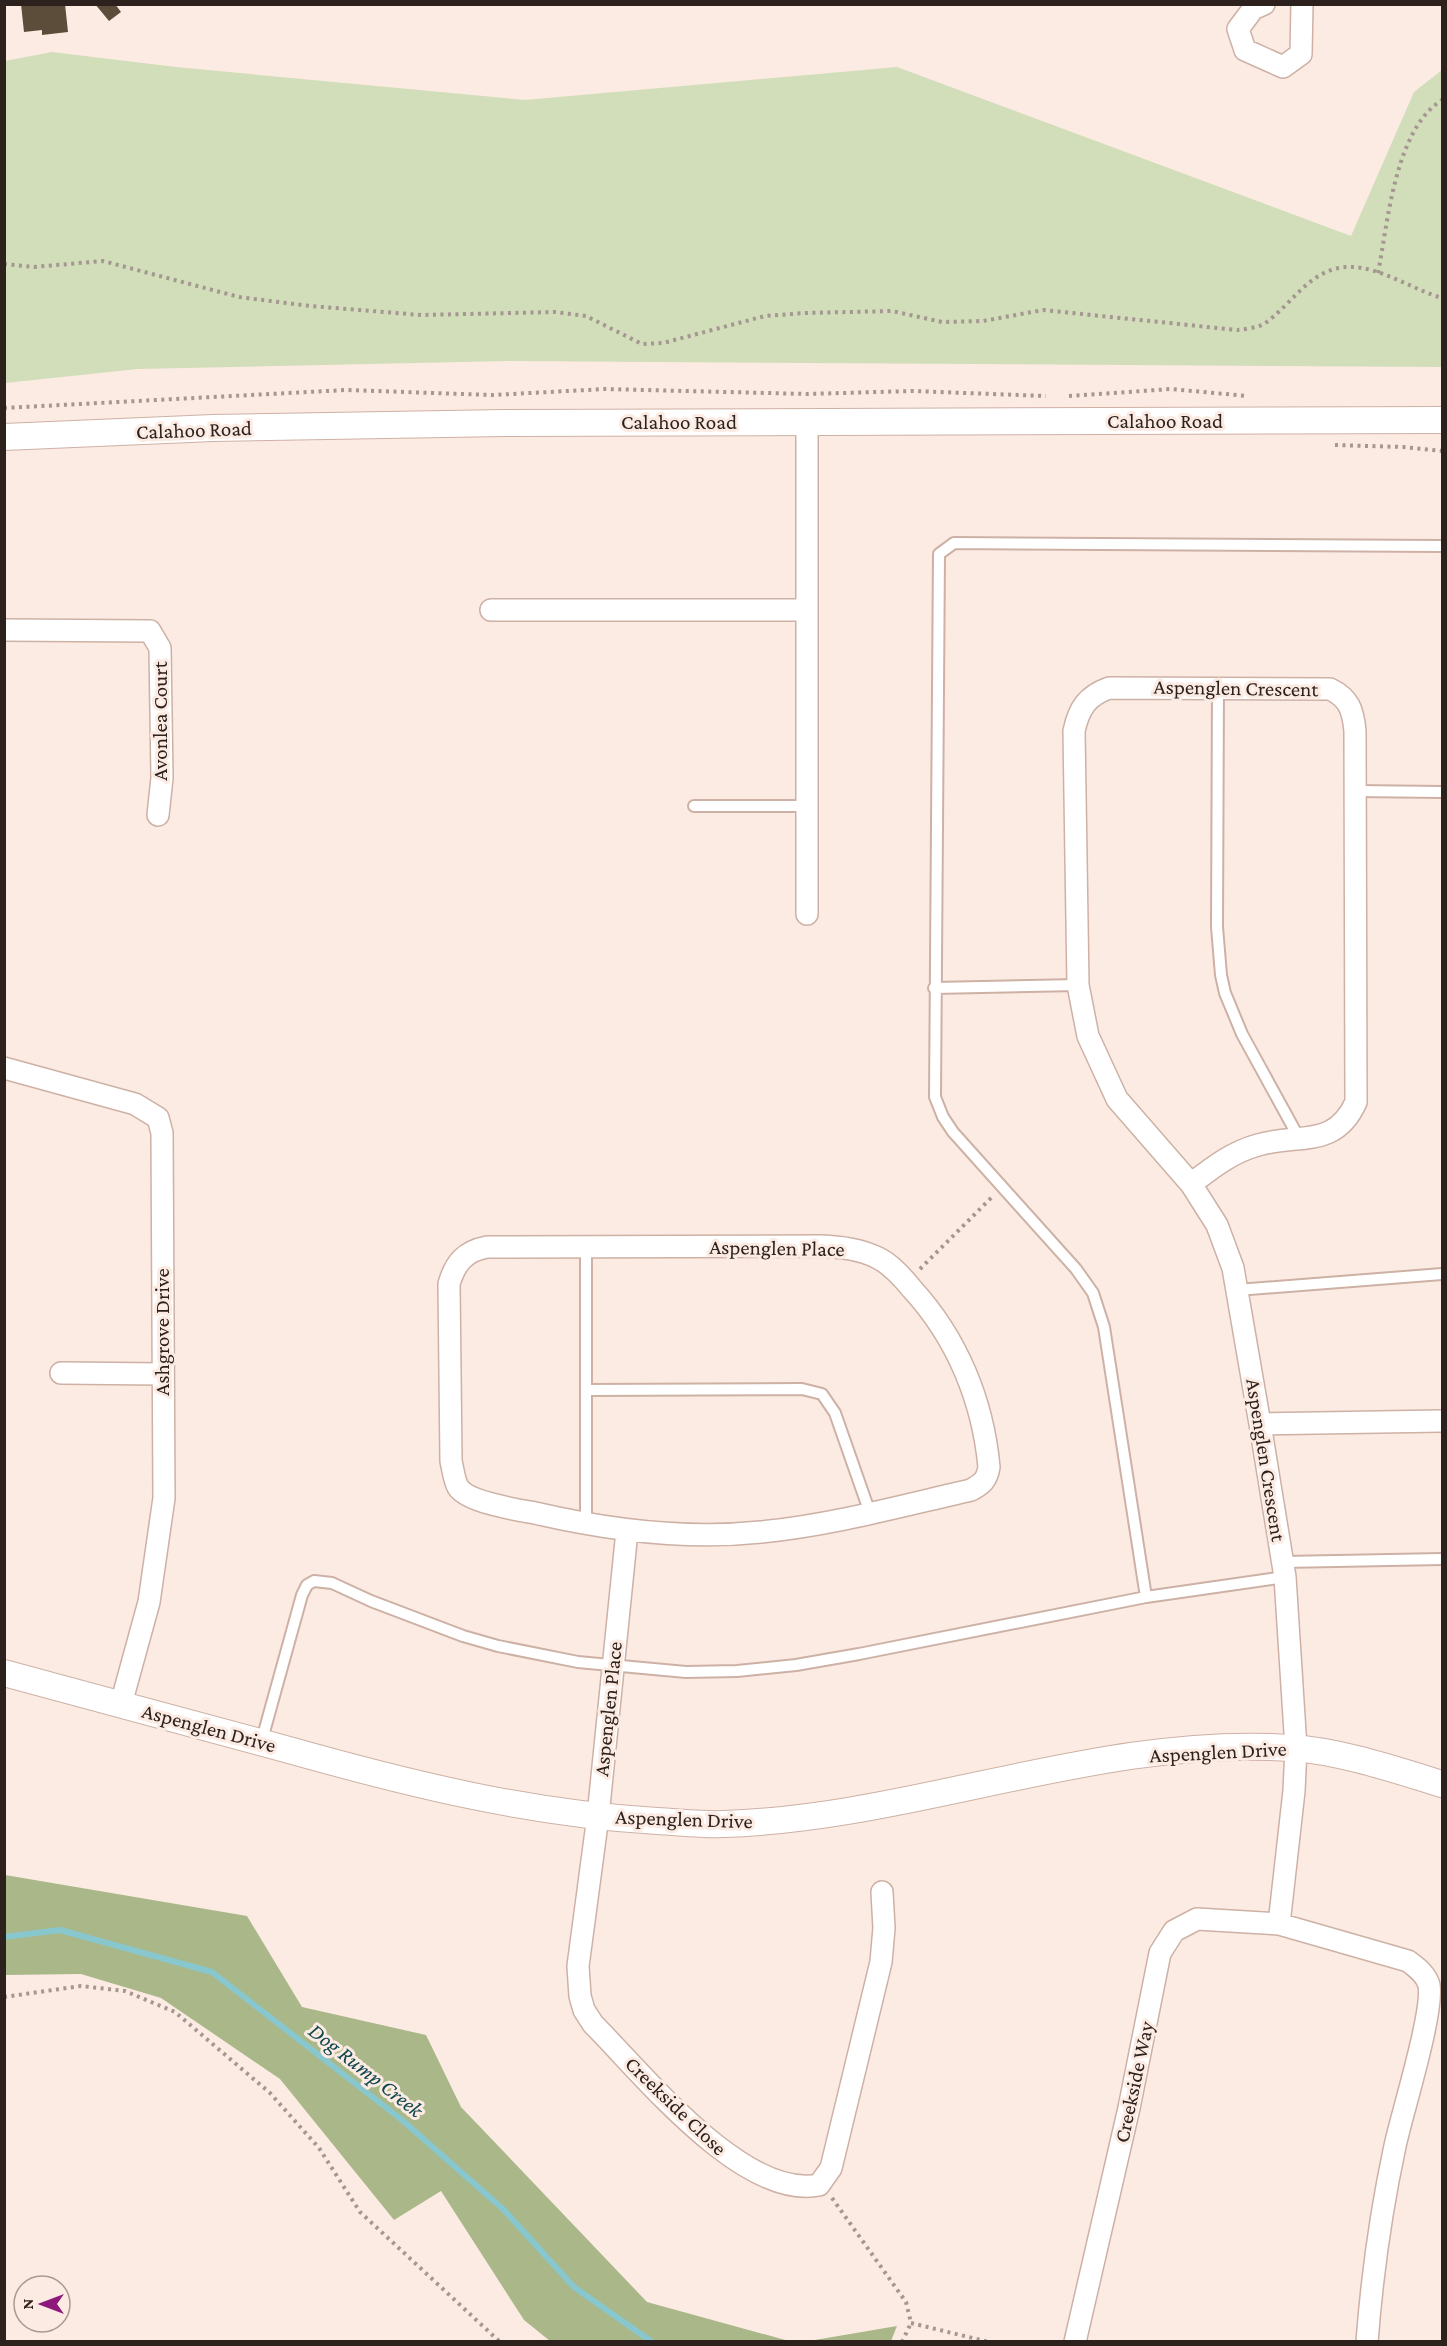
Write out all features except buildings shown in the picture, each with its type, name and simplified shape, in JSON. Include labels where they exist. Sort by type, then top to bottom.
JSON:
[{"type":"street","points":[[1264,4],[1253,9],[1238,29],[1245,50],[1283,67],[1301,54],[1302,4]]},
{"type":"street","name":"Calahoo Road","points":[[4,437],[225,428],[807,421],[1355,422],[1443,420]]},
{"type":"street","points":[[807,421],[807,914]]},
{"type":"street","name":"Calahoo Road","points":[[1355,422],[1443,429]]},
{"type":"street","points":[[491,609],[807,609]]},
{"type":"street","name":"Avonlea Court","points":[[4,630],[150,631],[160,648],[162,778],[158,815]]},
{"type":"street","name":"Aspenglen Crescent","points":[[1191,1184],[1224,1159],[1239,1152],[1265,1143],[1320,1137],[1332,1132],[1342,1125],[1356,1102],[1354,714],[1349,703],[1341,694],[1313,687],[1109,687],[1094,693],[1084,703],[1077,717],[1074,731],[1078,986],[1088,1036],[1112,1091],[1135,1122],[1191,1184],[1217,1225],[1233,1268],[1284,1570],[1296,1748]]},
{"type":"street","name":"Ashgrove Drive","points":[[4,1068],[135,1104],[158,1118],[162,1148],[164,1498],[149,1602],[121,1704]]},
{"type":"street","name":"Aspenglen Place","points":[[821,1246],[863,1251],[893,1269],[935,1316],[960,1356],[976,1404],[989,1467],[988,1477],[971,1490],[870,1513],[760,1532],[704,1534],[627,1531],[586,1524],[465,1494],[458,1487],[452,1461],[449,1284],[458,1262],[477,1248],[821,1246]]},
{"type":"street","points":[[61,1373],[162,1374]]},
{"type":"street","points":[[1260,1424],[1443,1421]]},
{"type":"street","name":"Aspenglen Place","points":[[598,1816],[627,1531]]},
{"type":"street","name":"Aspenglen Drive","points":[[4,1673],[376,1774],[508,1805],[598,1816],[721,1824],[800,1819],[1172,1750],[1235,1746],[1296,1748],[1357,1760],[1443,1784]]},
{"type":"street","points":[[1279,1924],[1294,1791],[1296,1748]]},
{"type":"street","name":"Creekside Close","points":[[598,1816],[578,1974],[584,2010],[593,2024],[703,2136],[733,2161],[768,2180],[803,2188],[819,2185]]},
{"type":"street","points":[[819,2185],[831,2168],[881,1962],[884,1928],[882,1892]]},
{"type":"street","name":"Creekside Way","points":[[1075,2342],[1129,2108],[1160,1953],[1174,1931],[1197,1919],[1279,1924],[1408,1961],[1420,1969],[1429,1983],[1427,2013],[1395,2147],[1373,2264],[1367,2342]]},
{"type":"lane","points":[[1146,1597],[1099,1308],[1093,1293],[1076,1269],[953,1132],[938,1108],[935,1097],[934,988],[939,554],[954,543],[1443,546]]},
{"type":"lane","points":[[1218,688],[1217,927],[1221,975],[1225,993],[1242,1034],[1299,1138]]},
{"type":"lane","points":[[1355,791],[1443,792]]},
{"type":"lane","points":[[694,806],[807,806]]},
{"type":"lane","points":[[934,988],[1078,986]]},
{"type":"lane","points":[[586,1246],[586,1524]]},
{"type":"lane","points":[[1237,1290],[1443,1274]]},
{"type":"lane","points":[[586,1390],[802,1389],[822,1394],[835,1413],[870,1513]]},
{"type":"lane","points":[[261,1743],[302,1595],[307,1585],[314,1581],[332,1583],[463,1636],[508,1648],[613,1667],[686,1672],[737,1671],[796,1665],[1284,1570],[1443,1560]]},
{"type":"path","points":[[1378,273],[1404,154],[1419,123],[1430,108],[1443,100]]},
{"type":"path","points":[[4,264],[34,267],[103,261],[239,297],[310,306],[421,315],[555,312],[586,316],[642,344],[663,343],[765,316],[892,311],[942,322],[983,321],[1042,310],[1102,314],[1204,328],[1237,330],[1262,325],[1309,281],[1326,272],[1349,267],[1378,273],[1443,298]]},
{"type":"path","points":[[4,408],[346,390],[493,395],[605,389],[807,394],[912,391],[1053,396]]},
{"type":"path","points":[[1065,397],[1171,389],[1256,396]]},
{"type":"path","points":[[919,1270],[1002,1187]]},
{"type":"path","points":[[4,1997],[81,1986],[124,1991],[175,2013],[270,2092],[319,2148],[360,2212],[500,2342]]},
{"type":"path","points":[[819,2185],[836,2202],[906,2302],[911,2323],[902,2342]]},
{"type":"path","points":[[911,2323],[989,2342]]},
{"type":"green space","points":[[52,52],[176,67],[525,100],[897,67],[1351,236],[1414,92],[1442,70],[1442,367],[508,361],[138,369],[5,383],[5,61]]},
{"type":"green space","points":[[5,1875],[247,1916],[302,2007],[426,2035],[461,2107],[647,2302],[789,2341],[550,2341],[524,2320],[441,2191],[394,2220],[280,2079],[161,1998],[81,1974],[5,1975]]},
{"type":"green space","points":[[897,2326],[891,2341],[809,2341]]},
{"type":"waterway","name":"Dog Rump Creek","points":[[4,1937],[60,1930],[212,1972],[402,2120],[503,2209],[574,2287],[652,2342]]}]
